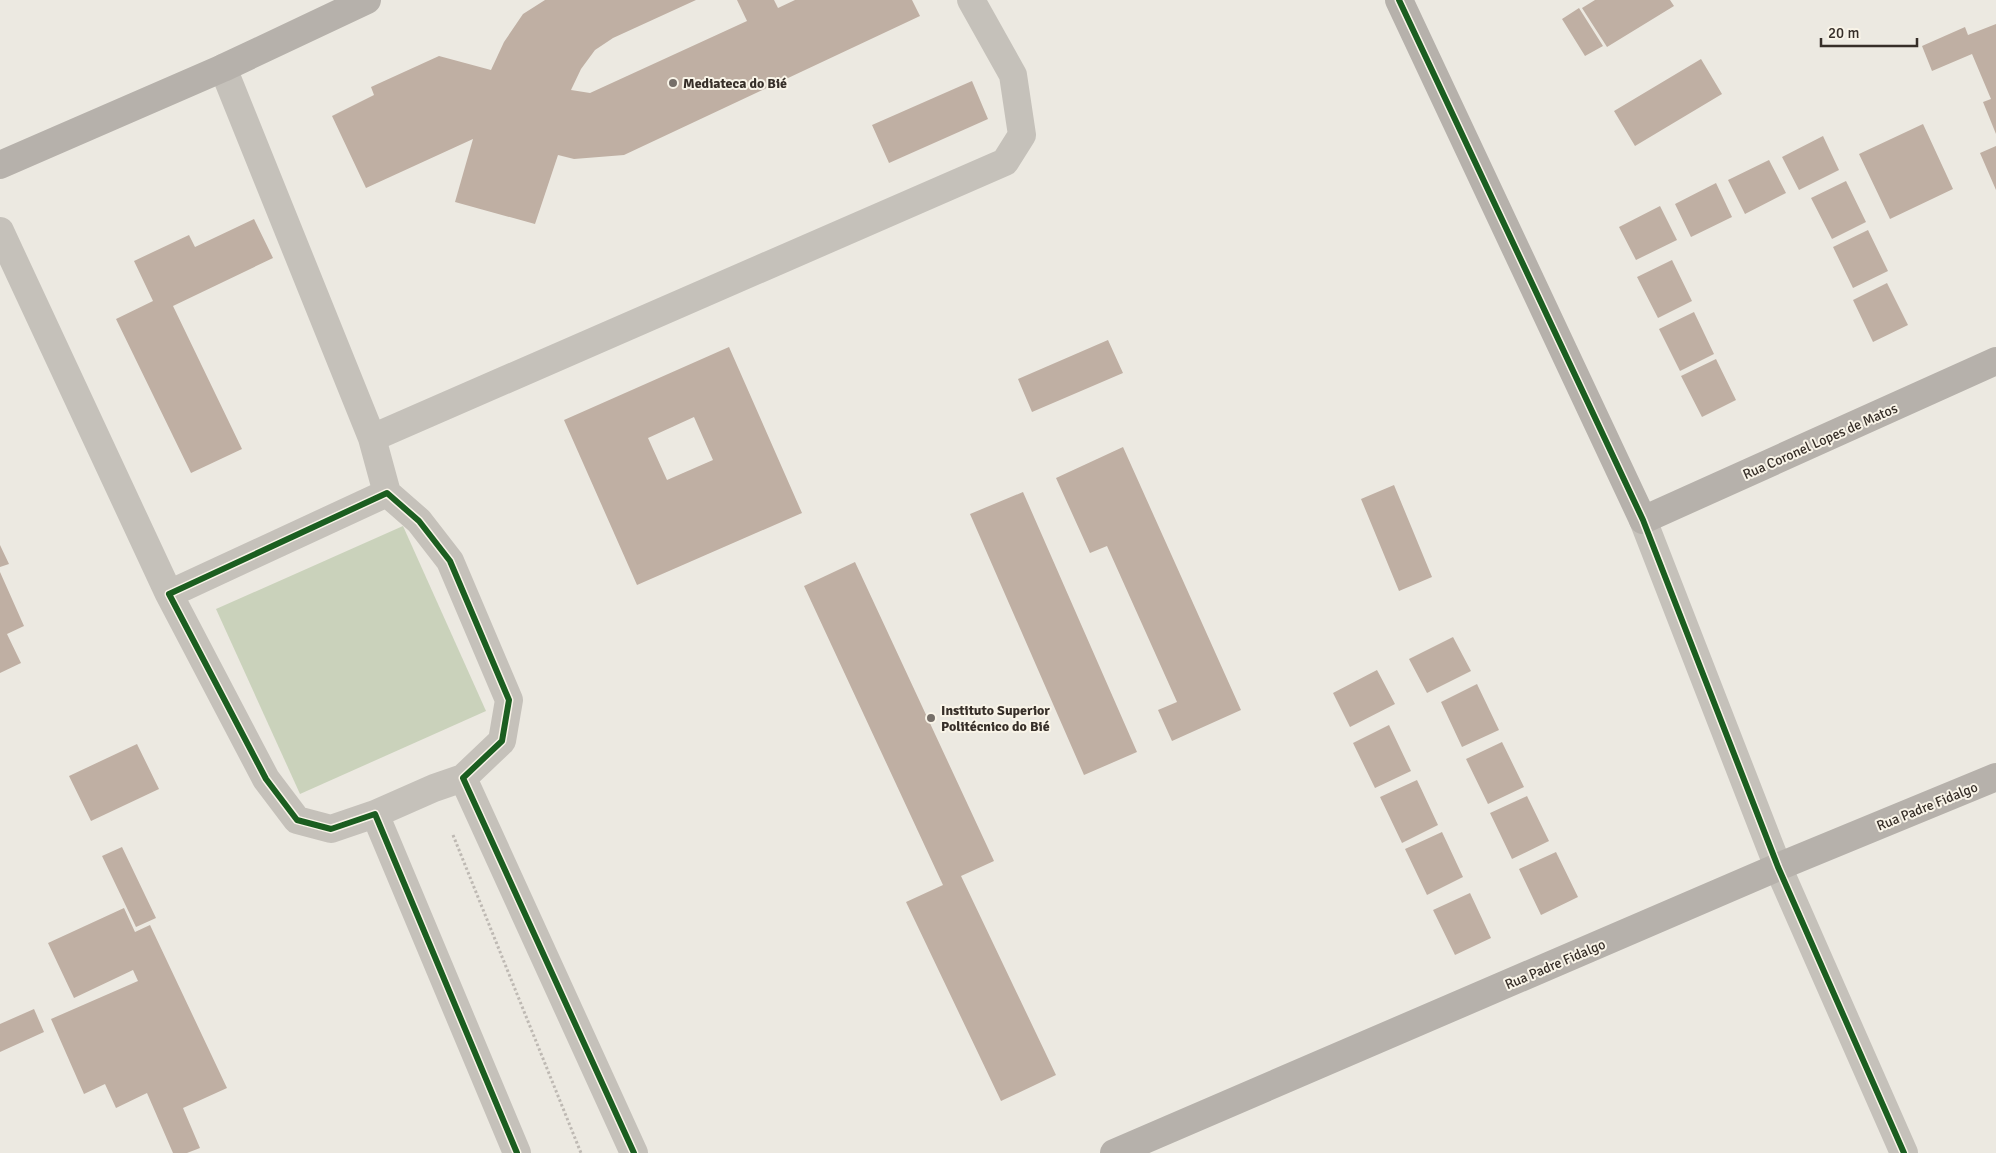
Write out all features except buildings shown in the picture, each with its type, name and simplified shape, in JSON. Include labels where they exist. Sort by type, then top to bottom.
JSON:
[{"type":"street","points":[[0,165],[223,68],[367,0]]},
{"type":"street","points":[[372,438],[1004,162],[1022,135],[1012,75],[971,0]]},
{"type":"street","points":[[1399,0],[1643,520],[1778,867],[1904,1153]]},
{"type":"street","points":[[0,231],[169,594],[266,780],[297,820],[332,829],[375,814],[434,788],[463,778],[502,741],[509,700],[450,561],[419,521],[387,493],[372,438],[223,68]]},
{"type":"street","name":"Rua Coronel Lopes de Matos","points":[[1643,520],[1996,362]]},
{"type":"street","points":[[169,594],[387,493]]},
{"type":"street","name":"Rua Padre Fidalgo","points":[[1114,1153],[1778,867],[1996,777]]},
{"type":"street","points":[[463,778],[634,1153]]},
{"type":"street","points":[[375,814],[517,1153]]},
{"type":"path","points":[[452,833],[581,1153]]},
{"type":"green space","points":[[403,526],[486,711],[300,794],[216,609]]},
{"type":"cycle path","points":[[1399,0],[1643,520],[1778,867],[1904,1153]]},
{"type":"cycle path","points":[[517,1153],[375,814],[331,829],[297,820],[266,779],[169,594],[387,493],[419,521],[450,561],[509,700],[502,741],[463,778],[634,1153]]},
{"type":"place","name":"Mediateca do Bié","points":[[673,83]]},
{"type":"place","name":"Instituto Superior Politécnico do Bié","points":[[931,718]]}]
